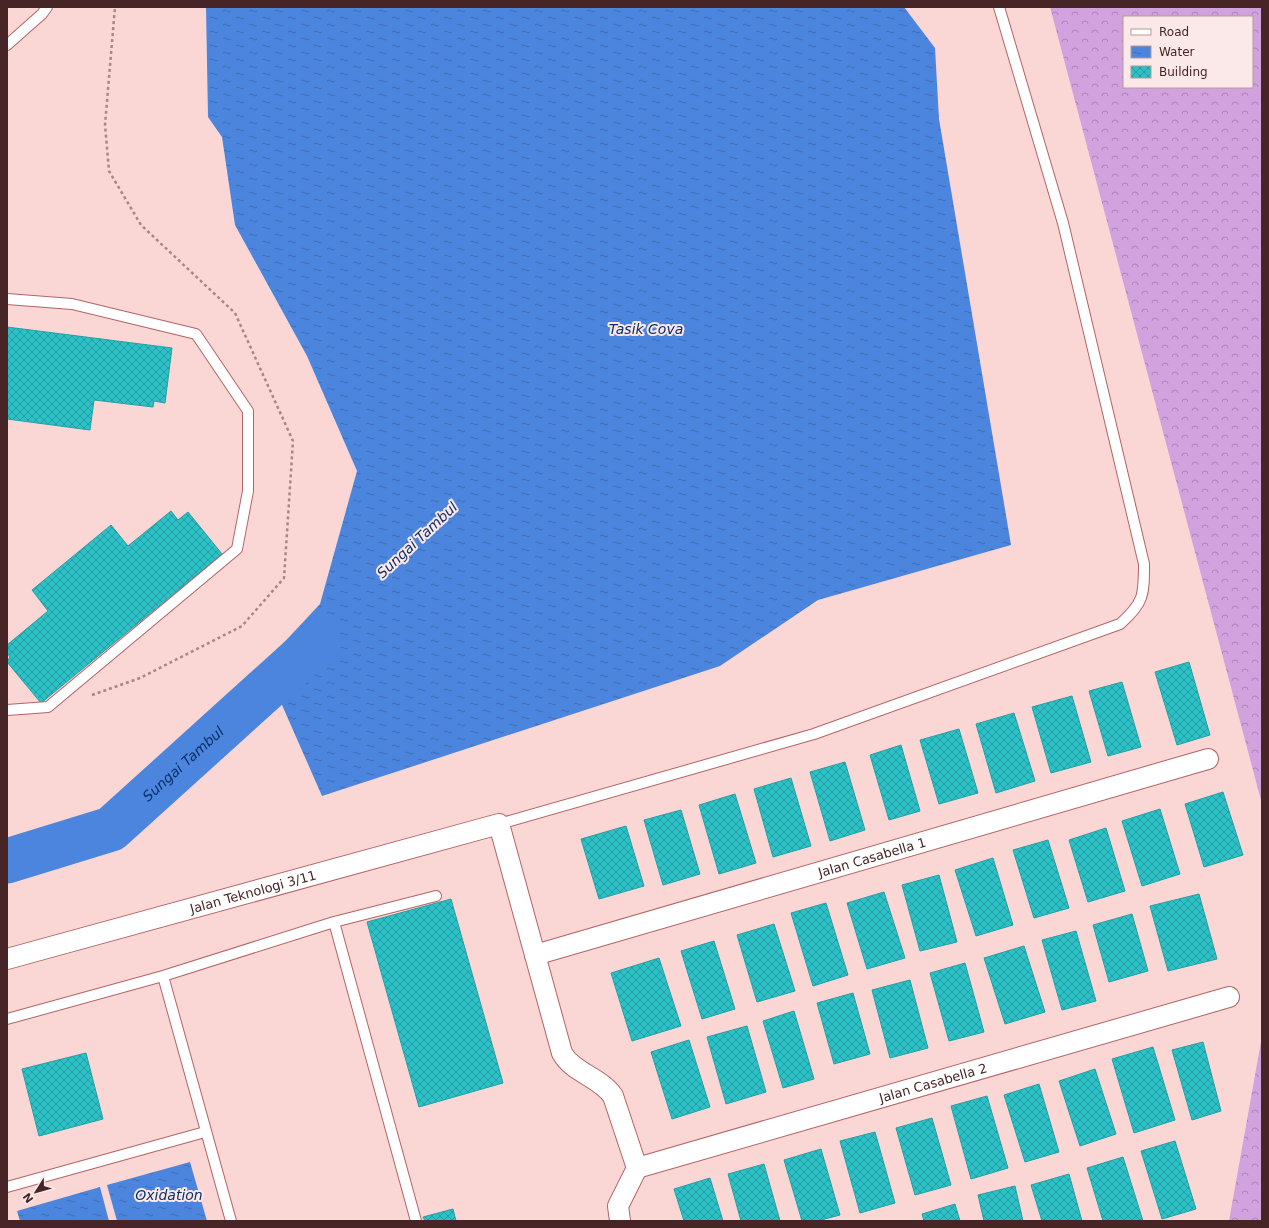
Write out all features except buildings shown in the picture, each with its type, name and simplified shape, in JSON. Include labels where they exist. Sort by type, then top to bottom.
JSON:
[{"type":"street","name":"Jalan Casabella 1","points":[[535,955],[1208,758]]},
{"type":"street","points":[[499,824],[562,1053],[567,1063],[608,1089],[612,1096],[636,1168],[618,1206],[620,1221]]},
{"type":"street","name":"Jalan Teknologi 3/11","points":[[7,959],[499,824]]},
{"type":"street","name":"Jalan Casabella 2","points":[[636,1168],[1228,997]]},
{"type":"lane","points":[[7,46],[42,14],[47,7]]},
{"type":"lane","points":[[499,824],[814,734],[1120,624],[1134,612],[1144,593],[1144,564],[1063,223],[999,7]]},
{"type":"lane","points":[[7,299],[72,304],[196,334],[248,411],[248,491],[237,549],[48,707],[7,710]]},
{"type":"lane","points":[[7,1019],[163,976],[334,922],[436,896]]},
{"type":"lane","points":[[334,922],[416,1221]]},
{"type":"lane","points":[[163,976],[205,1132],[231,1221]]},
{"type":"lane","points":[[7,1187],[205,1132]]},
{"type":"path","points":[[89,697],[140,678],[242,626],[284,578],[293,441],[235,313],[141,226],[109,171],[105,125],[114,7]]},
{"type":"green space","points":[[1050,7],[1262,7],[1262,804]]},
{"type":"green space","points":[[1262,1036],[1262,1221],[1229,1221]]},
{"type":"water","name":"Tasik Cova","points":[[206,7],[904,7],[935,48],[939,119],[1011,545],[818,600],[720,666],[322,796],[264,664],[320,604],[357,471],[307,356],[235,225],[222,137],[208,117]]},
{"type":"water","name":"Oxidation","points":[[190,1162],[207,1221],[117,1221],[107,1185]]},
{"type":"water","name":"Oxidation","points":[[100,1187],[109,1221],[20,1221],[17,1211]]},
{"type":"waterway","name":"Sungai Tambul","points":[[7,861],[111,829],[319,641]]}]
